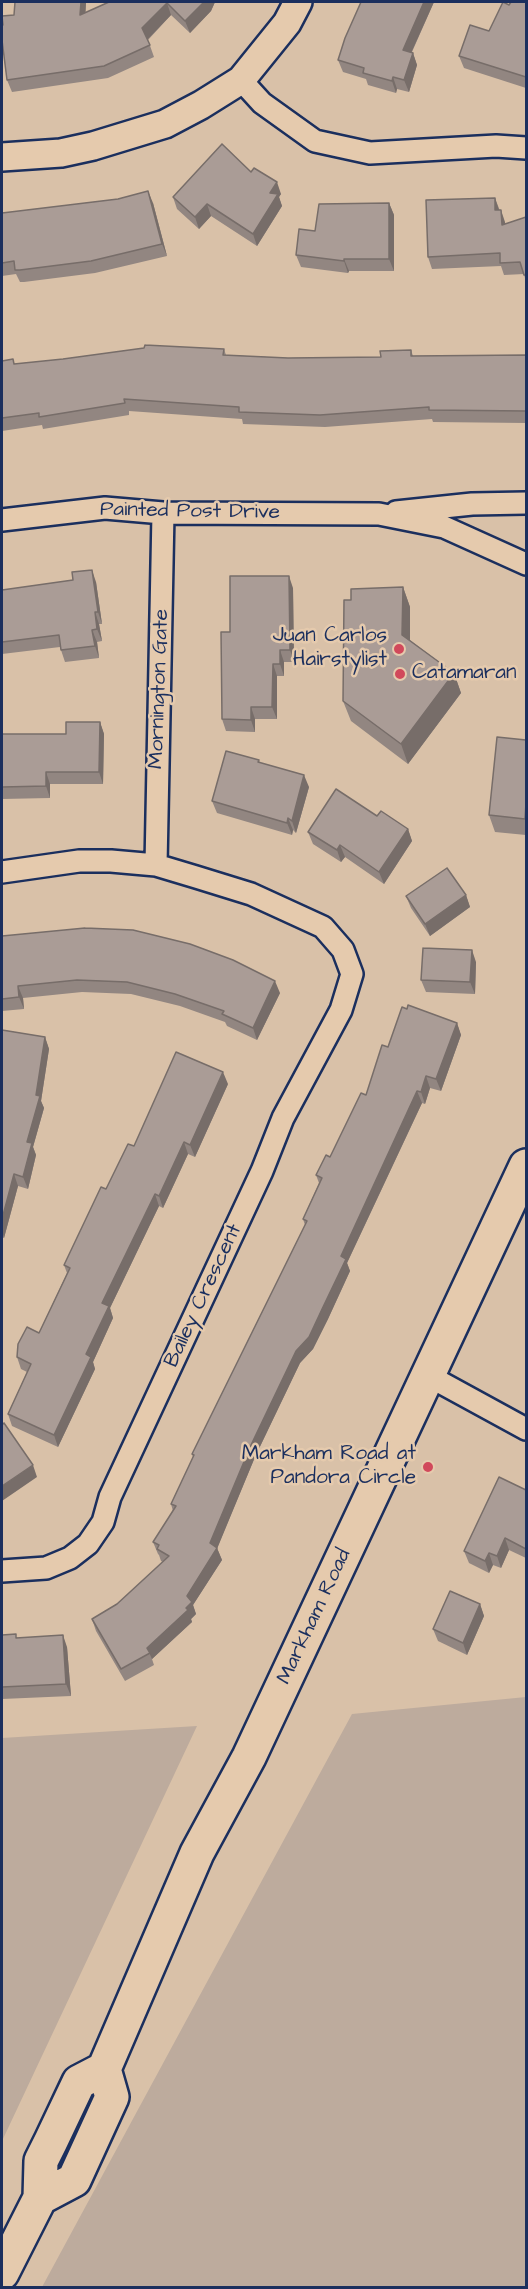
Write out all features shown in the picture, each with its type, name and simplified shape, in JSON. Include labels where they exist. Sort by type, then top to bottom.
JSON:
[{"type":"main road","name":"Markham Road","points":[[2,2273],[40,2198],[74,2180],[112,2097],[104,2069],[197,1853],[249,1757],[526,1166]]},
{"type":"street","points":[[2,157],[61,153],[165,124],[241,80],[287,23],[298,2]]},
{"type":"street","points":[[241,80],[262,103],[315,141],[370,153],[496,146],[526,148]]},
{"type":"street","name":"Painted Post Drive","points":[[2,520],[105,508],[163,513],[379,514],[472,504],[526,503]]},
{"type":"street","name":"Mornington Gate","points":[[156,865],[163,513]]},
{"type":"street","name":"Painted Post Drive","points":[[379,514],[444,527],[526,564]]},
{"type":"street","points":[[2,872],[79,861],[156,865]]},
{"type":"street","name":"Bailey Crescent","points":[[2,1571],[46,1568],[70,1558],[88,1544],[103,1522],[110,1497],[257,1182],[284,1118],[340,1010],[352,974],[349,961],[334,938],[323,927],[251,894],[156,865]]},
{"type":"street","points":[[427,1375],[526,1429]]},
{"type":"shaded area","points":[[526,1697],[526,2287],[42,2287],[352,1714]]},
{"type":"shaded area","points":[[197,1726],[2,2141],[2,1738]]},
{"type":"building","points":[[15,2],[81,2],[80,15],[109,2],[204,2],[185,21],[167,3],[142,28],[150,45],[104,66],[7,80],[2,40],[2,16],[14,15]]},
{"type":"building","points":[[361,2],[424,2],[403,50],[413,53],[404,80],[393,77],[392,81],[363,73],[364,68],[338,60]]},
{"type":"building","points":[[503,2],[509,5],[511,2],[526,2],[526,77],[459,56],[470,25],[489,31]]},
{"type":"building","points":[[222,144],[251,172],[254,168],[277,182],[270,193],[278,194],[253,234],[207,204],[195,217],[173,197]]},
{"type":"building","points":[[148,191],[162,244],[91,261],[20,270],[15,270],[14,261],[2,263],[2,213],[118,199]]},
{"type":"building","points":[[495,198],[495,210],[501,210],[502,225],[526,217],[526,275],[524,275],[520,262],[500,263],[500,253],[428,257],[426,200]]},
{"type":"building","points":[[389,203],[389,259],[344,259],[344,261],[296,255],[299,229],[315,231],[319,204]]},
{"type":"building","points":[[145,345],[224,349],[223,355],[288,358],[381,357],[380,351],[411,350],[411,356],[526,355],[526,411],[429,410],[429,407],[320,415],[239,412],[239,407],[124,399],[125,403],[39,417],[39,413],[2,418],[2,361],[13,359],[14,364],[63,359],[144,348]]},
{"type":"building","points":[[92,570],[98,612],[95,612],[97,629],[92,630],[95,646],[61,650],[59,635],[2,642],[2,590],[73,580],[72,572]]},
{"type":"building","points":[[230,576],[289,576],[290,650],[280,650],[280,664],[273,664],[272,707],[251,707],[251,720],[222,719],[221,632],[230,632]]},
{"type":"building","points":[[403,587],[402,635],[454,673],[401,744],[343,701],[344,600],[351,600],[351,589]]},
{"type":"building","points":[[66,722],[100,722],[99,772],[46,772],[46,786],[2,787],[2,734],[66,734]]},
{"type":"building","points":[[497,737],[526,740],[525,819],[489,815]]},
{"type":"building","points":[[226,751],[304,775],[292,821],[288,818],[287,823],[212,801]]},
{"type":"building","points":[[336,789],[377,816],[381,811],[408,829],[379,872],[340,845],[337,850],[308,832]]},
{"type":"building","points":[[447,868],[466,895],[425,924],[406,896]]},
{"type":"building","points":[[85,928],[133,930],[190,944],[233,960],[275,981],[253,1028],[222,1014],[224,1011],[175,994],[127,982],[77,980],[18,986],[19,997],[2,999],[2,936]]},
{"type":"building","points":[[423,948],[472,950],[470,982],[421,980]]},
{"type":"building","points":[[408,1005],[457,1023],[436,1079],[426,1076],[421,1092],[417,1091],[341,1256],[346,1259],[309,1337],[296,1351],[251,1445],[210,1543],[217,1548],[187,1596],[192,1602],[186,1608],[188,1610],[147,1648],[150,1653],[121,1669],[92,1619],[117,1604],[169,1556],[157,1549],[159,1545],[153,1542],[176,1506],[171,1504],[194,1455],[192,1454],[307,1221],[303,1219],[322,1178],[316,1175],[326,1155],[330,1157],[361,1093],[366,1095],[382,1045],[388,1047],[402,1007],[407,1009]]},
{"type":"building","points":[[2,1030],[45,1037],[36,1095],[40,1096],[27,1142],[32,1143],[23,1177],[14,1174],[2,1219]]},
{"type":"building","points":[[176,1052],[223,1072],[190,1145],[184,1142],[159,1196],[155,1194],[102,1303],[109,1306],[86,1354],[91,1357],[54,1435],[8,1414],[31,1364],[17,1357],[18,1344],[27,1327],[39,1333],[70,1268],[64,1265],[101,1187],[106,1189],[128,1144],[134,1146]]},
{"type":"building","points":[[4,1423],[33,1465],[2,1486],[2,1425]]},
{"type":"building","points":[[499,1477],[526,1490],[526,1549],[505,1538],[497,1556],[489,1553],[485,1561],[464,1551]]},
{"type":"building","points":[[450,1591],[480,1604],[463,1643],[433,1629]]},
{"type":"building","points":[[16,1634],[16,1638],[63,1635],[66,1684],[2,1687],[2,1635]]},
{"type":"place","name":"Juan Carlos Hairstylist","points":[[399,649]]},
{"type":"place","name":"Catamaran","points":[[400,674]]},
{"type":"place","name":"Markham Road at Pandora Circle","points":[[428,1467]]}]
